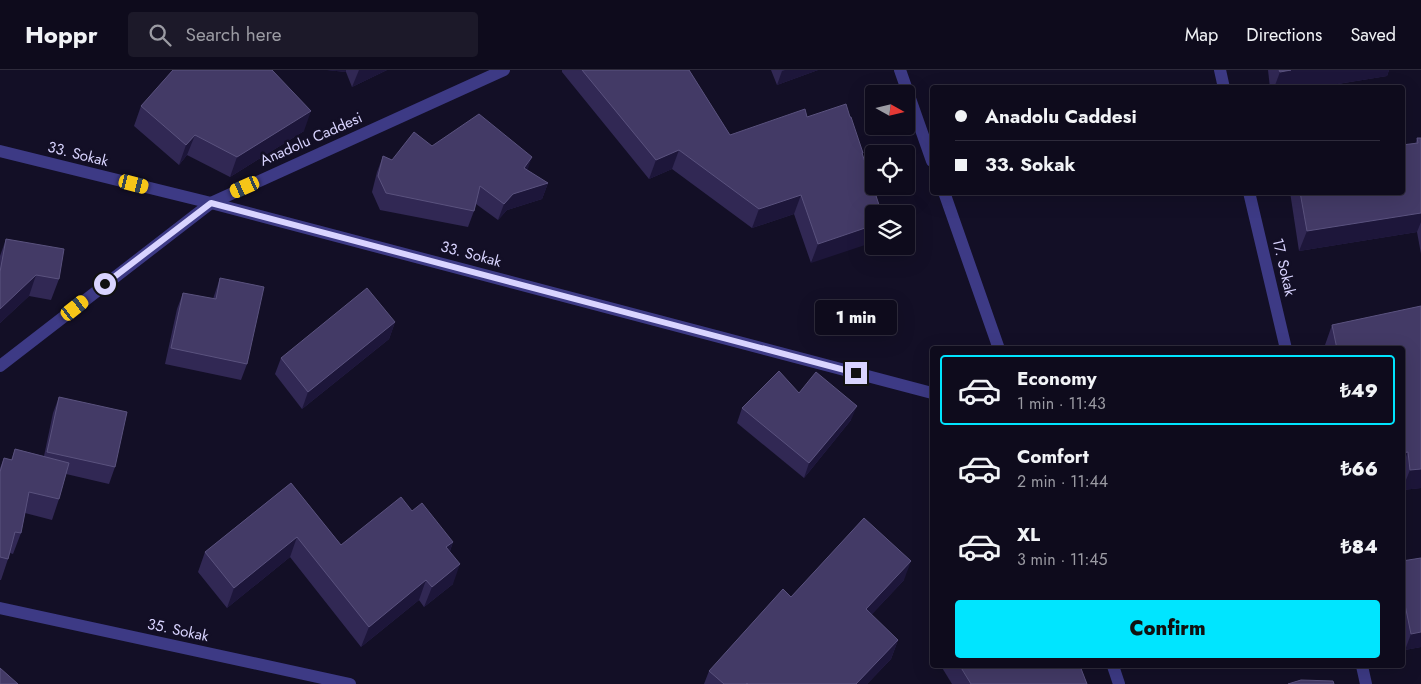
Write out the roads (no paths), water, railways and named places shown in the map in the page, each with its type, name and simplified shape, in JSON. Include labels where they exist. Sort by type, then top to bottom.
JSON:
[{"type":"street","name":"Anadolu Caddesi","points":[[0,366],[211,203],[504,70]]},
{"type":"street","points":[[900,70],[930,155]]},
{"type":"street","points":[[1220,70],[1223,85]]},
{"type":"street","name":"33. Sokak","points":[[0,151],[211,203],[930,392]]},
{"type":"street","points":[[945,195],[998,346]]},
{"type":"street","name":"17. Sokak","points":[[1250,195],[1285,346]]},
{"type":"street","name":"35. Sokak","points":[[0,608],[350,684]]},
{"type":"street","points":[[1113,668],[1119,684]]},
{"type":"street","points":[[1362,668],[1366,684]]}]
